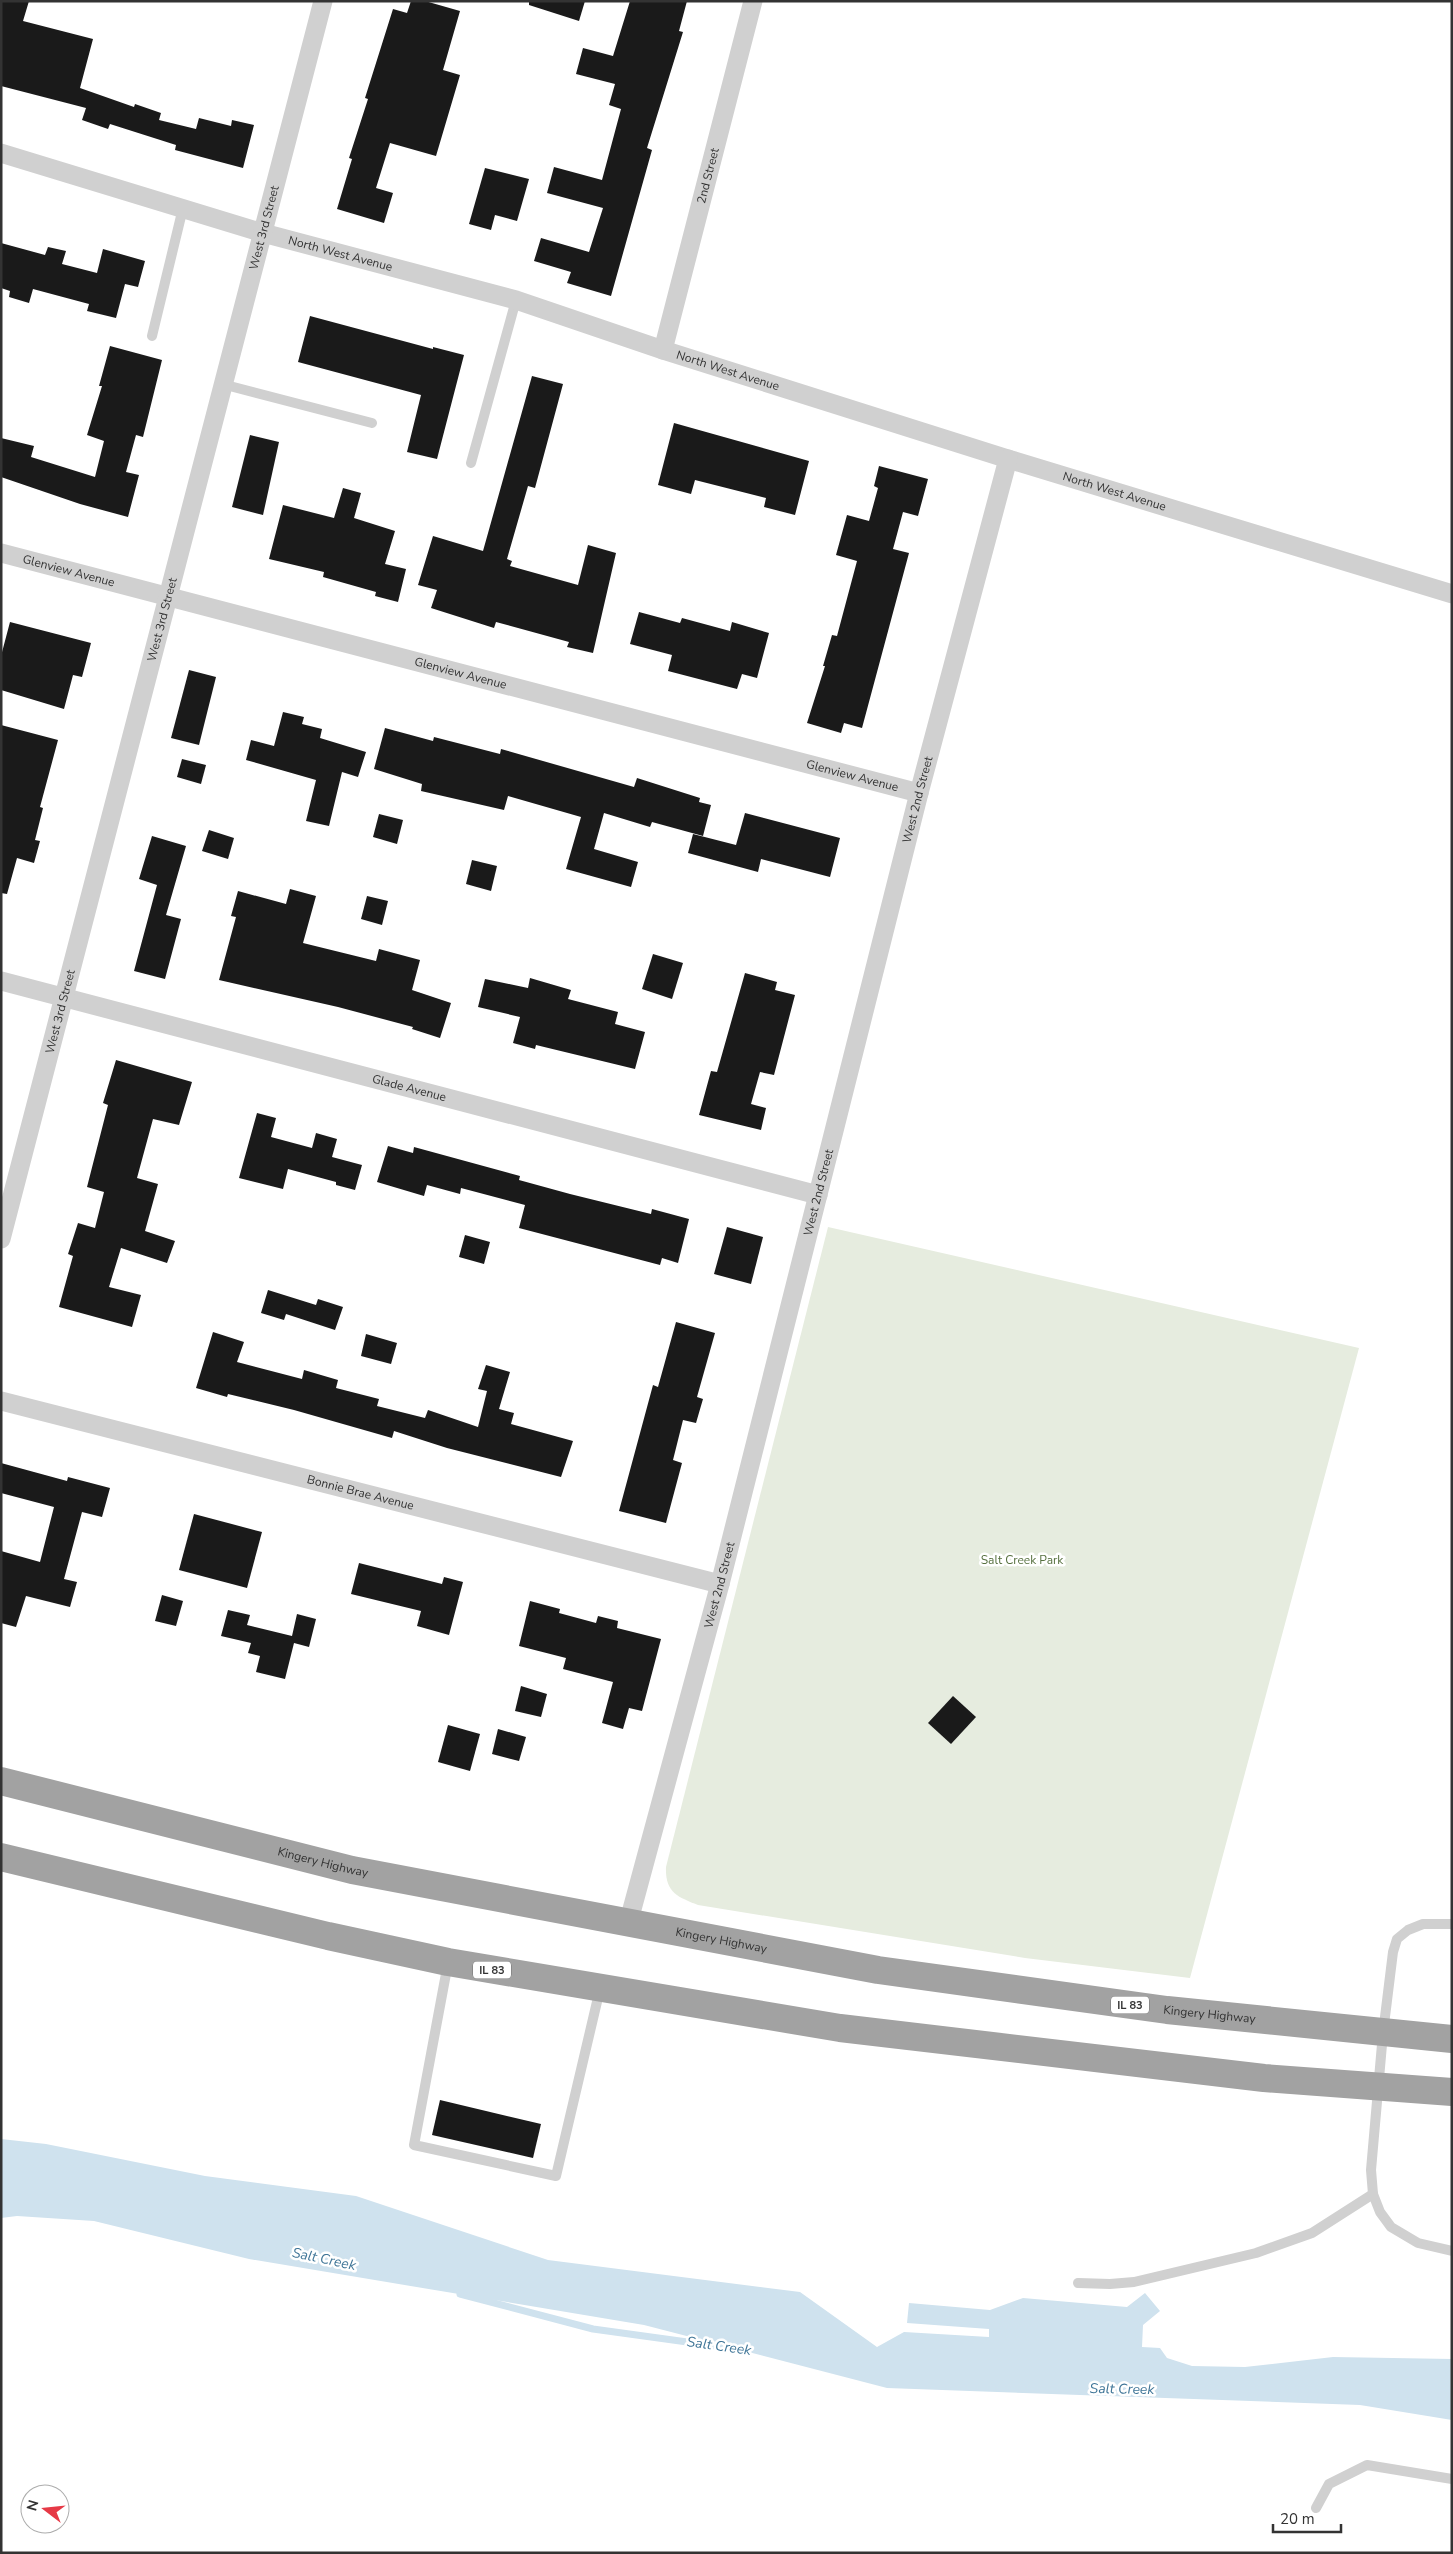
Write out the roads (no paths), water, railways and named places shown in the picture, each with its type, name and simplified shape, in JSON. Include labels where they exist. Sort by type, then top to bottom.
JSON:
[{"type":"highway","name":"Kingery Highway","points":[[1,1781],[352,1870],[628,1924],[878,1970],[1167,2010],[1452,2039]]},
{"type":"highway","name":"IL 83","points":[[1,1857],[328,1936],[448,1962],[840,2028],[1264,2078],[1452,2092]]},
{"type":"street","name":"West 3rd Street","points":[[1,1239],[323,1]]},
{"type":"street","name":"2nd Street","points":[[663,350],[753,1]]},
{"type":"street","name":"North West Avenue","points":[[1,153],[263,233],[516,300],[663,350],[1008,459],[1452,594]]},
{"type":"street","name":"West 2nd Street","points":[[628,1924],[720,1584],[919,794],[1008,459]]},
{"type":"street","name":"Glenview Avenue","points":[[1,553],[919,794]]},
{"type":"street","name":"Glade Avenue","points":[[1,981],[818,1195]]},
{"type":"street","name":"Bonnie Brae Avenue","points":[[1,1401],[720,1584]]},
{"type":"lane","points":[[152,336],[183,208]]},
{"type":"lane","points":[[472,462],[516,300]]},
{"type":"lane","points":[[222,384],[372,423]]},
{"type":"lane","points":[[1452,1924],[1423,1924],[1408,1930],[1397,1939],[1393,1952],[1383,2033],[1372,2170],[1373,2194],[1380,2212],[1391,2227],[1418,2243],[1452,2251]]},
{"type":"lane","points":[[448,1962],[414,2145],[556,2176],[600,1987]]},
{"type":"lane","points":[[1078,2283],[1110,2284],[1134,2282],[1256,2254],[1312,2233],[1373,2194]]},
{"type":"lane","points":[[1316,2508],[1329,2484],[1368,2465],[1452,2479]]},
{"type":"water","points":[[1,2139],[46,2144],[205,2176],[356,2196],[548,2260],[800,2292],[877,2347],[904,2332],[989,2337],[989,2329],[907,2323],[909,2303],[990,2310],[1023,2298],[1127,2307],[1145,2293],[1160,2311],[1143,2325],[1142,2347],[1160,2348],[1167,2358],[1192,2366],[1245,2367],[1333,2357],[1452,2359],[1452,2420],[1360,2405],[887,2388],[644,2325],[249,2259],[94,2221],[17,2216],[1,2218]]},
{"type":"waterway","name":"Salt Creek","points":[[460,2294],[593,2329],[738,2349]]},
{"type":"park label","name":"Salt Creek Park","points":[[1022,1560]]}]
